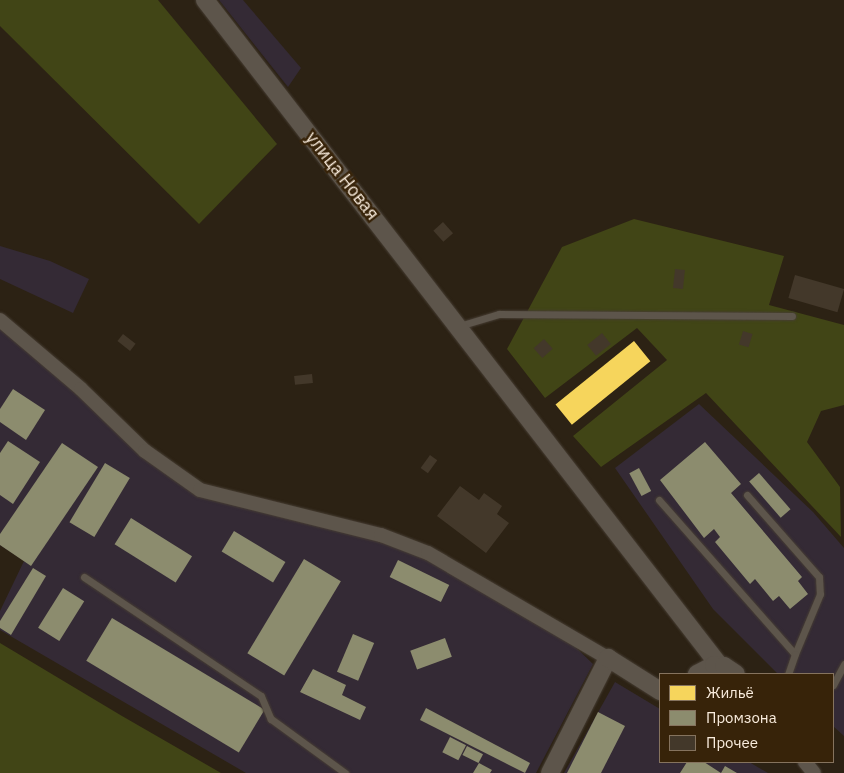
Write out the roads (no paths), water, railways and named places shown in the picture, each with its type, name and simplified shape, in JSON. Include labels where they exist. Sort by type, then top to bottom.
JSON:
[{"type":"street","name":"улица Новая","points":[[205,0],[459,326],[697,640],[706,670]]},
{"type":"street","points":[[0,320],[66,376],[145,451],[200,490],[381,534],[428,553],[656,685]]},
{"type":"street","points":[[550,773],[608,658]]},
{"type":"street","points":[[706,670],[728,673]]},
{"type":"lane","points":[[459,326],[500,314],[792,316]]},
{"type":"lane","points":[[747,495],[819,578],[820,594],[788,673]]},
{"type":"lane","points":[[659,500],[795,654]]},
{"type":"lane","points":[[84,577],[261,696],[271,719],[345,773]]},
{"type":"lane","points":[[834,683],[844,664]]}]
